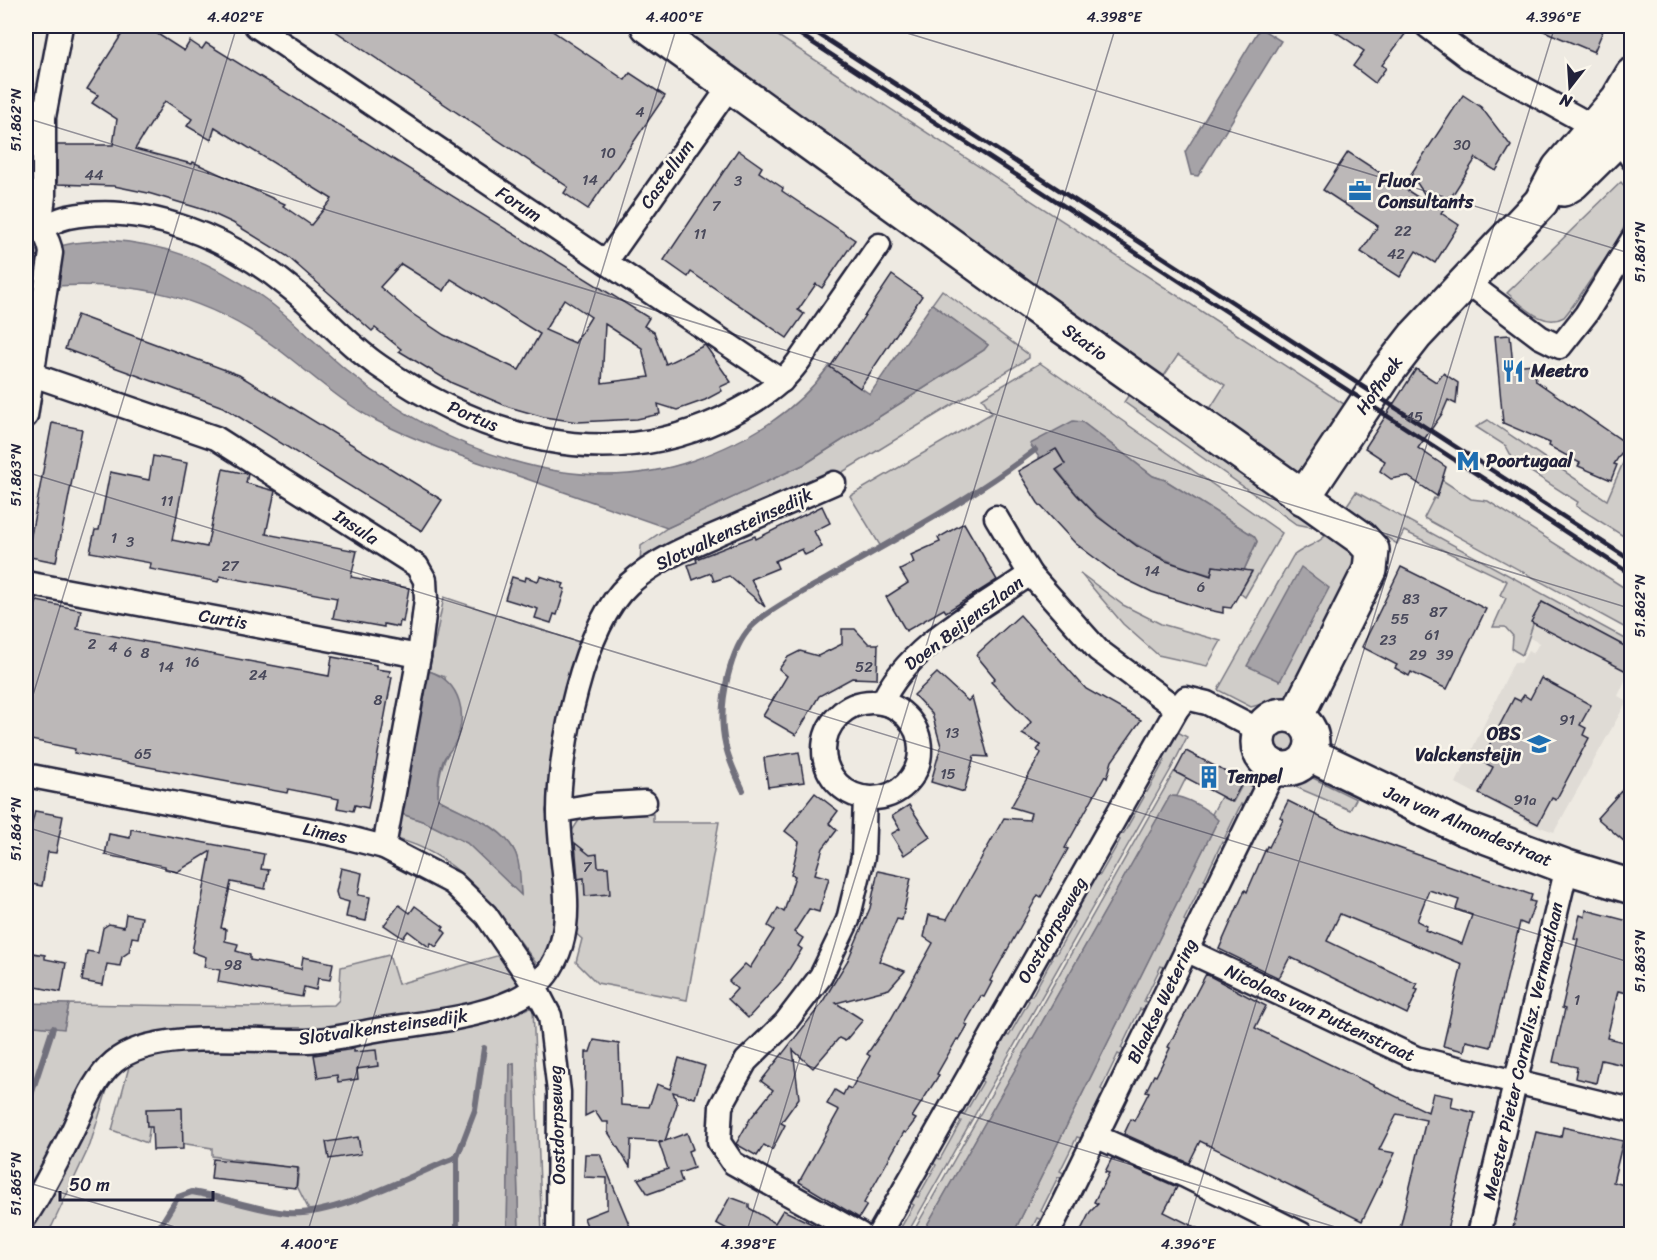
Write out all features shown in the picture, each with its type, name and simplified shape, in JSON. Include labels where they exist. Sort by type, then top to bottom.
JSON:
[{"type":"street","points":[[26,416],[50,266],[38,231],[44,196],[44,117],[61,26]]},
{"type":"street","name":"Forum","points":[[256,26],[782,381]]},
{"type":"street","name":"Statio","points":[[648,26],[1302,498],[1361,538],[1371,550],[1370,570],[1296,717]]},
{"type":"street","points":[[1427,26],[1469,58],[1618,138]]},
{"type":"street","name":"Hofhoek","points":[[1302,498],[1414,336],[1541,202],[1573,183],[1618,138],[1618,99],[1632,75]]},
{"type":"street","name":"Castellum","points":[[606,262],[730,86]]},
{"type":"street","name":"Portus","points":[[38,231],[66,217],[117,214],[165,222],[201,234],[218,241],[288,285],[377,365],[431,398],[494,426],[553,443],[614,447],[656,442],[696,430],[756,402],[782,381],[799,362],[879,245]]},
{"type":"street","points":[[1466,281],[1540,337],[1560,347],[1592,305],[1632,240]]},
{"type":"street","name":"Insula","points":[[33,375],[216,438],[417,566],[425,580],[426,598],[420,656],[384,847]]},
{"type":"street","name":"Slotvalkensteinsedijk","points":[[26,1216],[94,1086],[104,1072],[130,1051],[165,1041],[324,1039],[472,1015],[517,999],[535,987],[558,958],[567,928],[559,811],[566,744],[581,672],[607,613],[626,586],[662,558],[834,483]]},
{"type":"street","name":"Doen Beijenszlaan","points":[[996,517],[1030,574],[1098,650],[1177,709]]},
{"type":"street","name":"Doen Beijenszlaan","points":[[882,703],[889,686],[908,662],[1030,574]]},
{"type":"street","name":"Curtis","points":[[26,583],[420,656]]},
{"type":"street","points":[[1177,709],[1186,698],[1199,699],[1261,731]]},
{"type":"street","points":[[882,703],[909,719],[916,730],[920,756],[910,780],[897,792],[880,798],[865,798],[846,790],[833,778],[824,751],[825,737],[841,713],[853,706],[882,703]]},
{"type":"street","name":"Oostdorpseweg","points":[[879,1234],[1177,709]]},
{"type":"street","points":[[1276,717],[1296,717],[1309,730],[1312,742],[1309,754],[1295,767],[1276,767],[1261,752],[1261,731],[1276,717]]},
{"type":"street","name":"Jan van Almondestraat","points":[[1309,754],[1463,828],[1567,867],[1632,887]]},
{"type":"street","name":"Blaakse Wetering","points":[[1048,1234],[1276,767]]},
{"type":"street","name":"Limes","points":[[26,775],[333,834],[384,847],[453,883],[486,915],[535,987],[550,1016]]},
{"type":"street","points":[[860,1234],[733,1163],[718,1142],[721,1106],[746,1061],[785,1023],[821,976],[848,920],[863,857],[865,798]]},
{"type":"street","points":[[559,811],[594,805],[645,802]]},
{"type":"street","name":"Meester Pieter Cornelisz. Vermaatlaan","points":[[1479,1234],[1567,867]]},
{"type":"street","name":"Nicolaas van Puttenstraat","points":[[1186,950],[1416,1058],[1632,1110]]},
{"type":"street","name":"Oostdorpseweg","points":[[550,1016],[559,1092],[558,1234]]},
{"type":"street","points":[[1095,1136],[1185,1176],[1302,1234]]},
{"type":"shaded area","points":[[674,26],[763,26],[1347,406],[1300,473],[1206,415],[1225,385],[1178,355],[1160,382],[842,144]]},
{"type":"shaded area","points":[[1260,28],[1281,41],[1198,176],[1191,175],[1185,152]]},
{"type":"shaded area","points":[[1621,182],[1628,193],[1630,205],[1623,230],[1564,317],[1556,320],[1541,318],[1507,293]]},
{"type":"shaded area","points":[[106,240],[149,245],[168,250],[188,256],[225,273],[273,305],[350,373],[386,400],[426,425],[468,445],[512,461],[558,471],[603,475],[649,471],[694,460],[733,444],[769,424],[801,398],[829,366],[870,394],[932,304],[988,345],[984,350],[805,464],[667,528],[456,454],[392,429],[351,406],[278,349],[248,329],[189,301],[158,293],[95,285],[26,288],[26,253],[74,243]]},
{"type":"shaded area","points":[[942,290],[1029,355],[1029,358],[836,476],[640,565],[641,546],[667,528],[805,464],[984,350],[988,345],[932,304]]},
{"type":"shaded area","points":[[1040,363],[1282,533],[1245,597],[1240,593],[1252,572],[1244,570],[1257,542],[1254,536],[1165,480],[1153,476],[1082,422],[1031,444],[1035,450],[996,480],[881,547],[850,496],[992,413],[982,398]]},
{"type":"shaded area","points":[[1132,390],[1318,522],[1311,527],[1296,524],[1124,402]]},
{"type":"shaded area","points":[[1488,420],[1607,500],[1631,444],[1631,541],[1576,506],[1578,502],[1514,461],[1506,446],[1476,427]]},
{"type":"shaded area","points":[[1073,421],[1082,422],[1153,476],[1165,480],[1254,536],[1257,541],[1244,570],[1213,566],[1211,575],[1188,568],[1144,549],[1106,522],[1088,506],[1057,469],[1065,464],[1057,450],[1040,459],[1030,444]]},
{"type":"shaded area","points":[[1442,480],[1471,499],[1488,501],[1631,592],[1631,631],[1424,518],[1434,498],[1436,499]]},
{"type":"shaded area","points":[[1356,492],[1631,642],[1631,650],[1542,602],[1522,655],[1512,649],[1513,636],[1505,627],[1493,627],[1506,598],[1500,595],[1507,581],[1404,531],[1397,544],[1348,512],[1347,505]]},
{"type":"shaded area","points":[[1331,530],[1361,555],[1288,697],[1251,707],[1218,690],[1293,556],[1322,539]]},
{"type":"shaded area","points":[[1301,567],[1329,588],[1280,681],[1247,666]]},
{"type":"shaded area","points":[[1080,573],[1123,605],[1161,624],[1221,641],[1207,666],[1158,655],[1123,624]]},
{"type":"shaded area","points":[[444,597],[581,643],[554,940],[539,967],[495,908],[461,873],[421,847],[397,839],[402,814],[425,822],[467,843],[521,894],[517,856],[509,842],[491,826],[438,799],[441,770],[454,744],[445,677],[429,671]]},
{"type":"shaded area","name":"OBS Valckensteijn","points":[[1531,622],[1629,672],[1618,696],[1627,701],[1554,832],[1532,824],[1456,783],[1514,662],[1521,663],[1528,651],[1533,654],[1539,643],[1530,638]]},
{"type":"shaded area","points":[[429,671],[449,683],[459,701],[461,712],[459,734],[440,770],[438,799],[491,827],[509,843],[518,862],[521,895],[467,843],[425,822],[402,814]]},
{"type":"shaded area","points":[[1174,730],[1187,737],[1171,769],[907,1234],[897,1234],[914,1205],[907,1201],[911,1194],[918,1197],[936,1165],[930,1161],[933,1156],[940,1159],[961,1121],[954,1118],[957,1112],[964,1115],[983,1082],[977,1078],[1002,1032],[1009,1036],[1029,1001],[1023,996],[1025,992],[1032,996],[1052,959],[1046,955],[1048,950],[1056,954],[1074,922],[1067,917],[1093,871],[1100,875],[1120,840],[1114,835],[1116,831],[1123,834],[1125,831],[1144,797],[1137,793],[1140,789],[1147,792],[1165,760],[1159,755]]},
{"type":"shaded area","points":[[1285,730],[1294,733],[1297,742],[1294,751],[1285,754],[1276,751],[1273,742],[1276,733]]},
{"type":"shaded area","points":[[1174,772],[1186,778],[1177,796],[1170,797],[922,1234],[912,1234]]},
{"type":"shaded area","points":[[1311,777],[1356,799],[1350,810],[1291,785]]},
{"type":"shaded area","points":[[1244,782],[1257,789],[1248,807],[1241,804],[1225,837],[1232,840],[1229,845],[1222,842],[1204,880],[1210,884],[1208,888],[1201,886],[1184,920],[1190,924],[1168,969],[1161,966],[1144,1001],[1151,1004],[1147,1012],[1140,1009],[1121,1048],[1127,1052],[1125,1057],[1118,1054],[1101,1089],[1107,1093],[1084,1139],[1077,1137],[1060,1171],[1067,1175],[1065,1180],[1058,1177],[1041,1211],[1047,1215],[1044,1221],[1037,1218],[1029,1234],[1013,1234],[1217,821],[1212,814],[1221,797],[1233,802]]},
{"type":"shaded area","points":[[1170,796],[1196,804],[1218,820],[1013,1234],[922,1234]]},
{"type":"shaded area","points":[[653,814],[653,822],[719,822],[687,1000],[597,983],[576,962],[582,939],[572,930],[570,834],[581,817]]},
{"type":"shaded area","points":[[389,955],[398,984],[500,955],[521,984],[494,1000],[362,1024],[293,1030],[151,1033],[120,1043],[104,1056],[88,1082],[26,1201],[26,1035],[35,1026],[64,1028],[69,1004],[255,1007],[334,1005],[339,1000],[341,967]]},
{"type":"shaded area","points":[[26,1003],[69,1004],[64,1029],[35,1026],[26,1035]]},
{"type":"shaded area","points":[[533,1007],[542,1234],[519,1234],[514,1063],[510,1064],[507,1234],[155,1234],[178,1197],[192,1192],[287,1213],[310,1212],[297,1186],[299,1169],[212,1156],[212,1148],[180,1143],[152,1113],[147,1143],[112,1130],[130,1063],[149,1054],[444,1029],[496,1019]]},
{"type":"shaded area","points":[[514,1063],[519,1234],[507,1234],[510,1064]]},
{"type":"shaded area","points":[[104,1089],[107,1090],[90,1145],[52,1226],[47,1234],[26,1234],[47,1200]]},
{"type":"building","points":[[127,26],[161,26],[156,33],[184,51],[190,41],[202,49],[206,43],[649,318],[644,326],[654,332],[666,364],[705,345],[731,382],[720,387],[722,391],[705,400],[677,410],[658,404],[660,414],[637,419],[578,422],[544,417],[509,407],[452,383],[399,351],[401,349],[375,328],[372,331],[287,256],[233,223],[205,210],[148,193],[114,186],[57,184],[57,145],[113,145],[117,119],[92,103],[98,95],[87,89]],"holes":[[[165,101],[192,119],[187,126],[211,140],[215,127],[332,199],[311,225],[283,206],[285,204],[193,162],[192,164],[135,149]],[[401,264],[444,291],[451,279],[540,334],[519,370],[444,335],[411,313],[380,287]],[[564,299],[591,317],[575,343],[545,330]],[[605,324],[642,348],[649,377],[602,383]]]},
{"type":"building","points":[[328,26],[545,26],[625,80],[630,73],[665,96],[588,209],[564,193],[568,187]]},
{"type":"building","points":[[1327,26],[1395,26],[1406,33],[1382,65],[1386,68],[1375,83],[1353,66],[1364,51]]},
{"type":"building","points":[[1532,26],[1605,26],[1594,52]]},
{"type":"building","points":[[1463,95],[1481,107],[1511,146],[1496,171],[1476,158],[1441,213],[1459,225],[1435,263],[1416,251],[1400,277],[1361,252],[1378,226],[1323,190],[1348,152],[1433,207],[1411,174]]},
{"type":"building","points":[[30,145],[30,180],[26,180],[26,146]]},
{"type":"building","points":[[738,150],[762,167],[759,172],[783,188],[782,191],[855,240],[822,288],[816,284],[798,310],[804,314],[787,338],[691,272],[688,277],[664,260]]},
{"type":"building","points":[[892,275],[922,296],[860,388],[830,367]]},
{"type":"building","points":[[77,315],[239,375],[442,500],[422,531],[223,407],[65,349]]},
{"type":"building","points":[[1510,335],[1513,366],[1534,364],[1536,381],[1627,444],[1614,464],[1617,465],[1611,480],[1578,466],[1580,463],[1549,446],[1550,443],[1503,423],[1495,336]]},
{"type":"building","points":[[1416,369],[1436,382],[1443,373],[1458,383],[1456,404],[1448,400],[1442,414],[1418,448],[1446,467],[1437,496],[1407,476],[1391,479],[1380,471],[1385,461],[1365,448]]},
{"type":"building","points":[[52,423],[82,429],[56,562],[30,557],[31,552],[28,551]]},
{"type":"building","points":[[1056,449],[1065,464],[1056,470],[1076,494],[1098,517],[1137,546],[1166,561],[1211,576],[1213,566],[1252,571],[1231,608],[1223,607],[1223,613],[1152,592],[1119,576],[1075,543],[1038,503],[1018,471]]},
{"type":"building","points":[[153,456],[187,463],[172,540],[207,547],[223,469],[248,474],[246,483],[275,491],[266,534],[357,551],[351,577],[409,588],[403,622],[400,621],[399,627],[384,624],[384,627],[333,618],[337,598],[220,576],[218,582],[150,569],[151,563],[90,552],[95,530],[99,530],[110,472],[149,480]]},
{"type":"building","points":[[822,506],[830,523],[814,531],[822,547],[805,555],[802,549],[775,561],[778,568],[751,579],[765,607],[729,576],[714,581],[711,573],[693,580],[688,565],[697,562],[696,559],[755,536],[756,539]]},
{"type":"building","points":[[964,523],[997,580],[946,612],[944,609],[906,631],[886,597],[908,583],[900,570],[914,563],[911,555],[940,542],[938,538]]},
{"type":"building","points":[[1401,567],[1486,609],[1447,689],[1411,672],[1409,676],[1395,668],[1397,665],[1362,647]]},
{"type":"building","points":[[540,576],[564,584],[562,588],[565,589],[557,615],[554,614],[551,623],[535,618],[538,609],[505,599],[512,577],[525,581],[526,577],[538,581]]},
{"type":"building","points":[[37,601],[81,610],[77,629],[329,676],[332,657],[376,665],[376,669],[390,671],[389,677],[392,677],[368,808],[355,805],[353,811],[337,808],[339,799],[288,789],[287,793],[74,753],[75,749],[26,739],[26,602],[36,604]]},
{"type":"building","points":[[1542,602],[1632,650],[1632,674],[1531,622]]},
{"type":"building","points":[[1020,615],[1086,689],[1141,720],[1112,761],[1107,778],[1105,776],[1065,848],[1068,849],[1041,897],[1038,895],[990,981],[992,982],[984,997],[981,996],[965,1024],[968,1025],[959,1040],[957,1039],[937,1074],[939,1075],[912,1117],[916,1119],[906,1133],[904,1132],[864,1203],[867,1205],[859,1218],[799,1182],[839,1110],[827,1104],[835,1090],[843,1095],[847,1087],[851,1089],[870,1056],[867,1054],[891,1019],[933,943],[924,937],[929,915],[947,919],[1004,818],[1029,820],[1031,813],[1011,807],[1041,753],[1037,750],[1041,745],[1022,734],[1031,722],[991,682],[995,678],[976,655]]},
{"type":"building","points":[[842,629],[855,629],[869,644],[878,644],[877,679],[852,678],[819,696],[796,735],[763,716],[787,676],[779,669],[788,657],[800,651],[818,656],[842,644]]},
{"type":"building","points":[[937,673],[968,701],[972,697],[988,757],[974,756],[964,792],[931,782],[941,746],[932,714],[914,695]]},
{"type":"building","points":[[1541,678],[1591,705],[1580,725],[1586,728],[1583,735],[1589,738],[1556,800],[1552,798],[1538,824],[1479,794],[1493,767],[1481,761],[1514,698],[1520,701],[1524,695],[1530,699]]},
{"type":"building","name":"Tempel","points":[[1186,751],[1243,781],[1232,802],[1175,772]]},
{"type":"building","points":[[799,752],[804,782],[768,787],[764,758]]},
{"type":"building","points":[[1623,789],[1632,797],[1632,848],[1597,818]]},
{"type":"building","points":[[815,793],[838,811],[829,823],[837,830],[823,848],[815,874],[829,878],[819,912],[809,909],[794,932],[803,938],[798,946],[802,949],[781,982],[748,1018],[728,999],[737,989],[729,981],[745,964],[750,968],[774,930],[768,926],[778,908],[784,912],[795,876],[791,875],[799,842],[785,831]]},
{"type":"building","points":[[1288,801],[1342,828],[1532,895],[1530,901],[1535,902],[1527,925],[1520,922],[1491,1047],[1466,1041],[1464,1051],[1443,1046],[1462,964],[1340,914],[1327,941],[1417,984],[1415,989],[1418,990],[1407,1014],[1290,957],[1279,978],[1219,949],[1245,890],[1247,892],[1267,846],[1269,847],[1283,819],[1280,817]],"holes":[[[1429,890],[1459,900],[1456,909],[1472,915],[1462,944],[1425,930],[1427,926],[1417,921]]]},
{"type":"building","points":[[909,805],[930,837],[904,855],[891,834],[900,829],[892,816]]},
{"type":"building","points":[[35,811],[63,816],[56,853],[48,852],[42,886],[26,883],[26,848]]},
{"type":"building","points":[[131,829],[264,854],[261,869],[269,870],[265,889],[231,882],[221,928],[226,929],[225,941],[238,944],[236,951],[250,955],[250,960],[301,969],[303,957],[333,963],[330,980],[318,978],[316,990],[304,987],[302,997],[218,982],[220,970],[204,967],[206,957],[192,952],[211,851],[177,872],[165,869],[165,866],[105,855],[109,834],[130,838]]},
{"type":"building","points":[[575,843],[590,855],[597,854],[598,867],[608,867],[610,894],[585,896],[584,878],[578,879]]},
{"type":"building","points":[[341,868],[362,873],[358,895],[370,897],[366,921],[346,917],[349,902],[338,899],[336,892]]},
{"type":"building","points":[[878,871],[911,878],[902,920],[897,919],[879,961],[905,971],[889,989],[836,1003],[863,1020],[845,1041],[839,1038],[813,1068],[793,1050],[799,1098],[781,1123],[785,1125],[772,1150],[764,1145],[757,1156],[736,1144],[750,1119],[773,1090],[761,1081],[820,1006],[848,960],[870,908]]},
{"type":"building","points":[[399,905],[410,913],[415,906],[444,927],[442,929],[446,933],[436,947],[431,943],[429,947],[408,931],[403,938],[384,925]]},
{"type":"building","points":[[1586,910],[1632,922],[1632,994],[1618,991],[1607,1038],[1632,1044],[1632,1067],[1601,1060],[1596,1083],[1575,1078],[1577,1067],[1553,1062],[1565,1009],[1562,1008],[1578,939],[1574,938],[1580,915],[1585,917]]},
{"type":"building","points":[[126,914],[142,917],[138,938],[132,937],[129,952],[122,957],[120,966],[107,964],[103,985],[82,981],[87,951],[98,953],[103,928],[109,924],[124,927]]},
{"type":"building","points":[[26,952],[45,955],[45,959],[66,963],[61,992],[26,985]]},
{"type":"building","points":[[1206,974],[1266,1006],[1255,1028],[1428,1112],[1433,1093],[1453,1097],[1451,1107],[1475,1113],[1446,1234],[1407,1234],[1408,1230],[1400,1228],[1426,1120],[1397,1114],[1379,1150],[1395,1153],[1362,1221],[1200,1141],[1189,1163],[1124,1134],[1131,1119],[1134,1121],[1149,1092],[1146,1091],[1154,1075],[1156,1076],[1170,1048],[1168,1047]]},
{"type":"building","points":[[594,1040],[619,1044],[621,1105],[649,1107],[657,1084],[670,1089],[679,1058],[705,1066],[695,1098],[673,1092],[677,1104],[665,1141],[687,1133],[693,1149],[688,1151],[694,1168],[679,1173],[682,1182],[648,1194],[638,1179],[668,1169],[659,1143],[663,1142],[631,1140],[630,1167],[608,1132],[608,1122],[602,1122],[595,1111],[585,1116],[586,1052],[590,1052]]},
{"type":"building","points":[[354,1049],[354,1052],[376,1050],[378,1066],[357,1069],[358,1079],[338,1082],[337,1075],[318,1078],[314,1055]]},
{"type":"building","points":[[182,1108],[183,1149],[153,1150],[152,1127],[147,1127],[146,1109]]},
{"type":"building","points":[[1563,1127],[1623,1141],[1613,1182],[1632,1187],[1632,1234],[1541,1234],[1513,1228],[1536,1132],[1561,1137]]},
{"type":"building","points":[[358,1137],[361,1154],[329,1159],[326,1142]]},
{"type":"building","points":[[585,1154],[600,1154],[633,1234],[590,1234],[584,1218],[607,1209],[607,1178],[584,1177]]},
{"type":"building","points":[[1112,1158],[1177,1187],[1164,1212],[1209,1234],[1079,1234],[1090,1212],[1098,1204],[1094,1202],[1109,1173],[1105,1172]]},
{"type":"building","points":[[213,1159],[298,1168],[296,1188],[211,1179]]},
{"type":"building","points":[[730,1197],[749,1204],[749,1208],[775,1223],[783,1210],[833,1234],[736,1234],[716,1223]]},
{"type":"waterway","points":[[743,790],[728,754],[722,718],[725,690],[732,661],[737,648],[751,627],[790,600],[961,501],[1035,450]]},
{"type":"waterway","points":[[26,1110],[53,1028]]},
{"type":"waterway","points":[[457,1234],[457,1157],[475,1110],[484,1048]]},
{"type":"waterway","points":[[155,1234],[178,1197],[192,1192],[275,1211],[306,1212],[350,1202],[457,1157]]},
{"type":"railway","points":[[787,26],[1632,575]]},
{"type":"railway","points":[[806,26],[1632,561]]},
{"type":"place","name":"Fluor Consultants","points":[[1360,191]]},
{"type":"place","name":"Meetro","points":[[1513,371]]},
{"type":"place","name":"Poortugaal","points":[[1468,461]]},
{"type":"place","name":"OBS Valckensteijn","points":[[1539,744]]},
{"type":"place","name":"Tempel","points":[[1209,777]]}]
